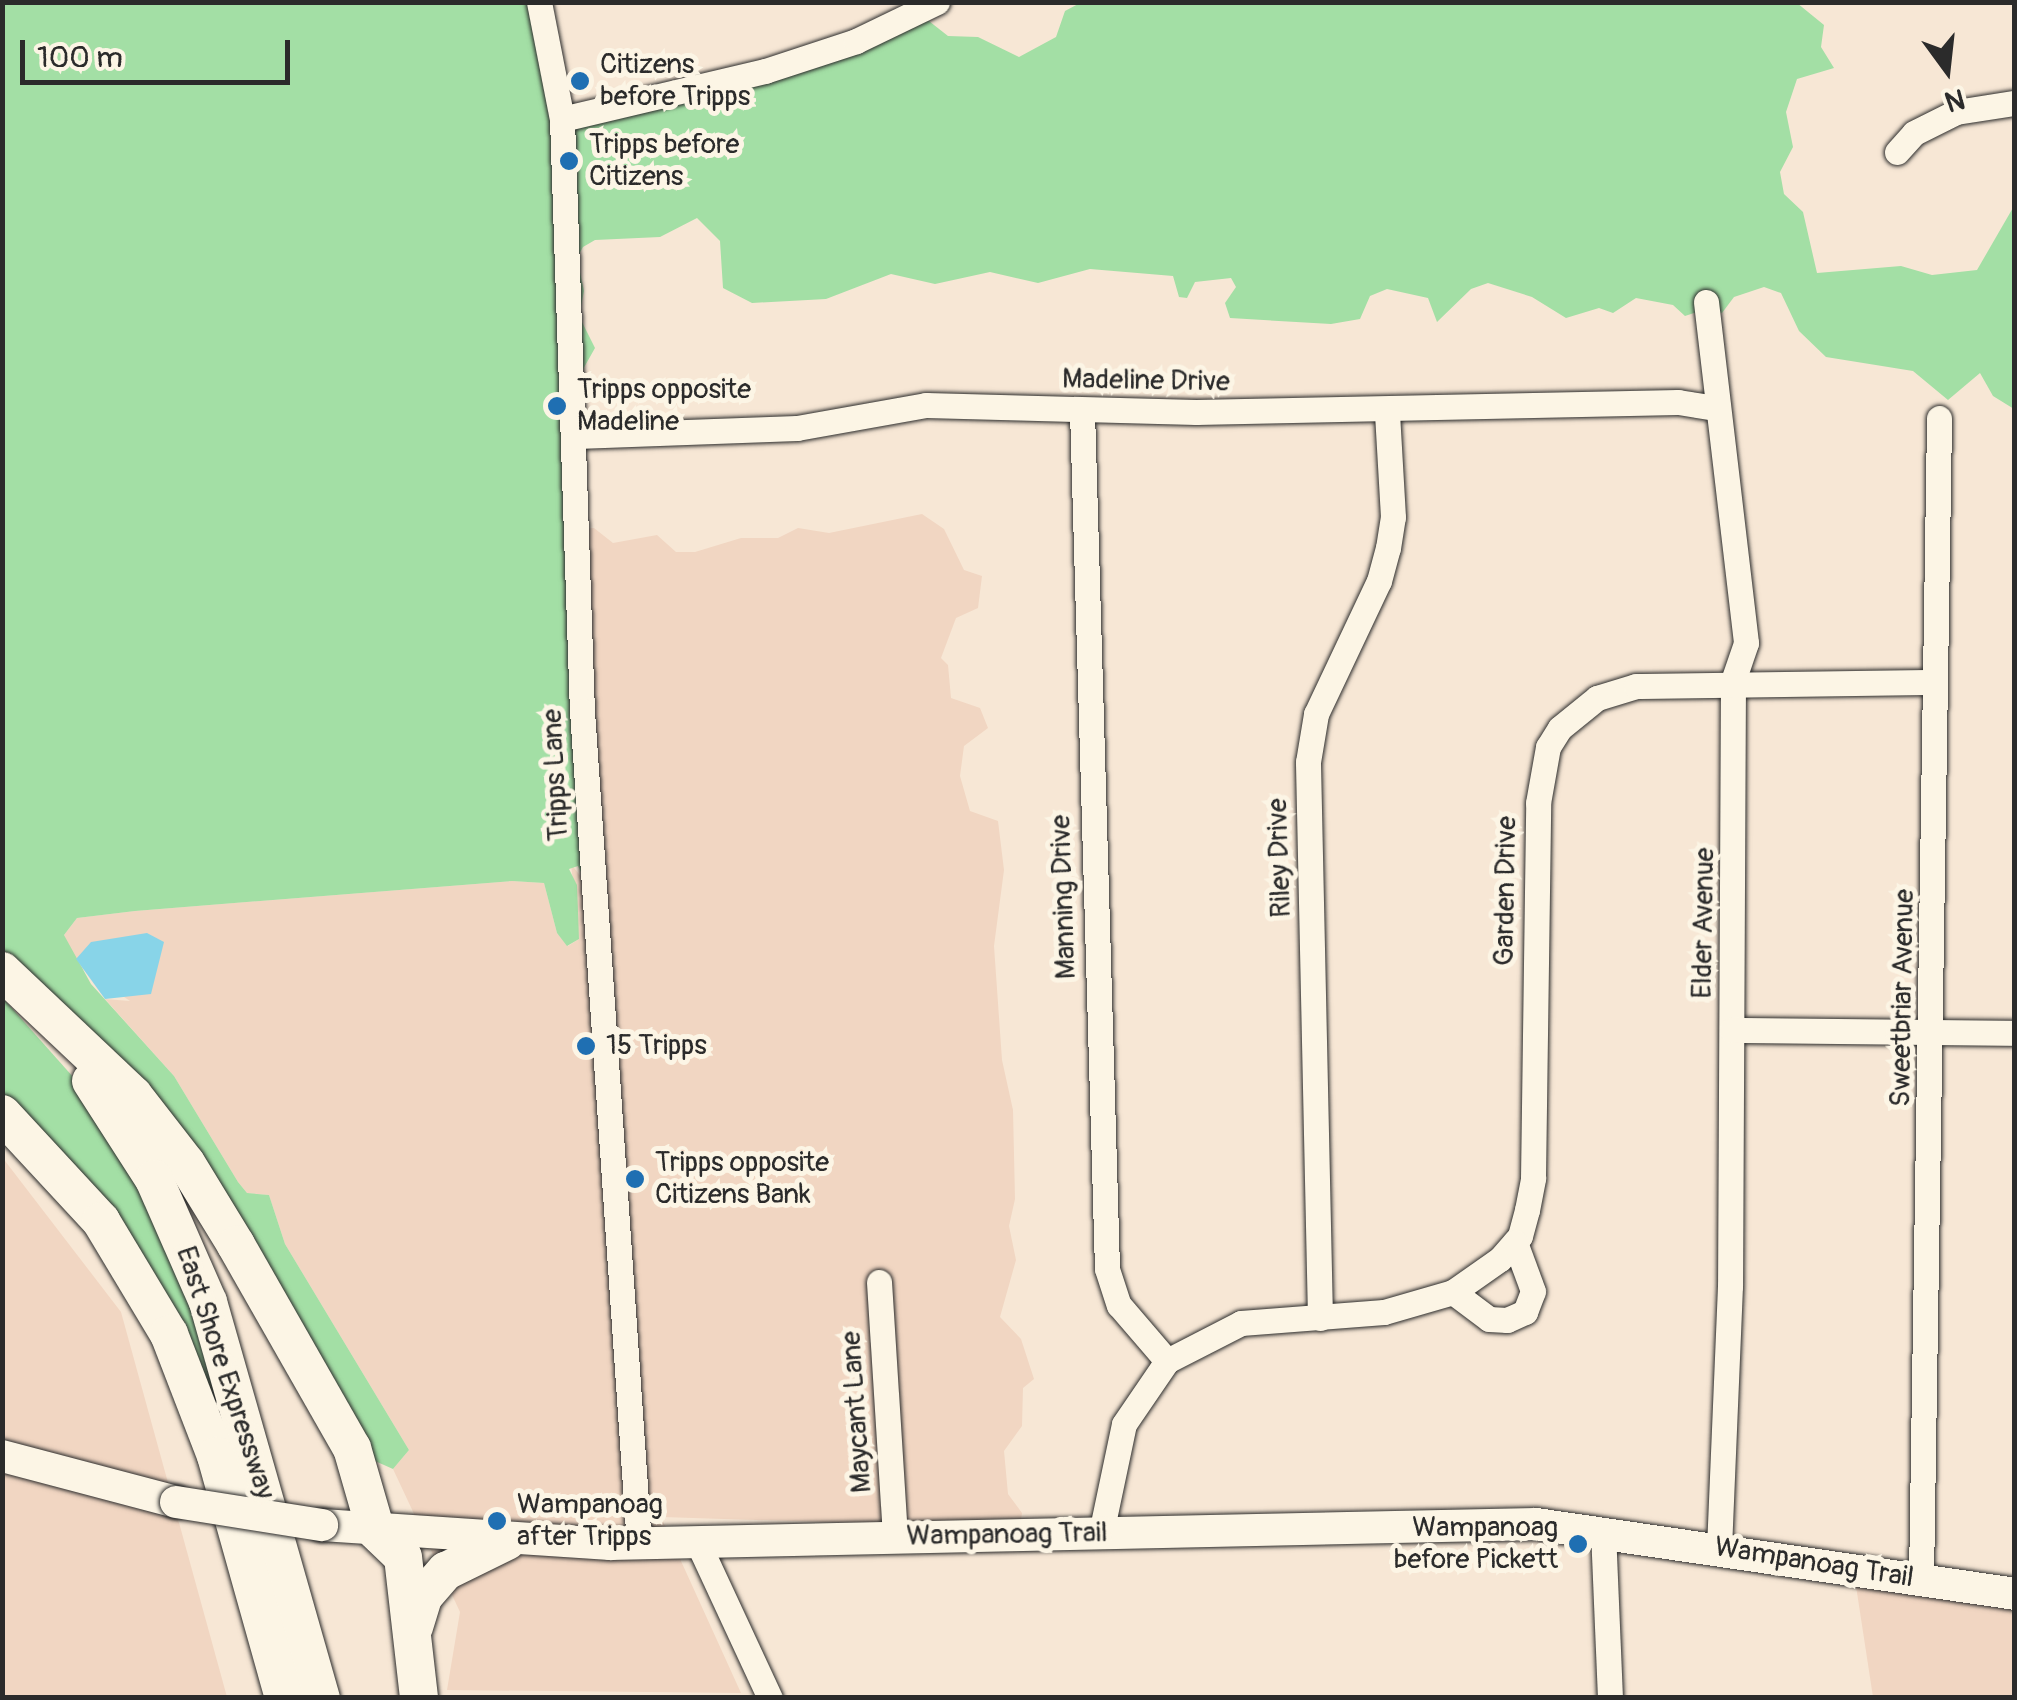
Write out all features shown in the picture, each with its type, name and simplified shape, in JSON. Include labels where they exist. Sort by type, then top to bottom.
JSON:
[{"type":"highway","points":[[2,975],[94,1054],[186,1164],[352,1448],[376,1531],[397,1546],[405,1564],[419,1698]]},
{"type":"highway","name":"East Shore Expressway","points":[[2,975],[102,1094],[184,1239],[228,1365],[321,1698]]},
{"type":"highway","name":"East Shore Expressway","points":[[2,1114],[101,1220],[169,1334],[216,1456],[284,1698]]},
{"type":"highway","points":[[414,1644],[417,1612],[432,1584],[468,1555],[507,1541]]},
{"type":"main road","name":"Wampanoag Trail","points":[[2,1456],[176,1502],[322,1525],[507,1541],[698,1543],[1498,1524],[1603,1531],[2014,1594]]},
{"type":"street","name":"Tripps Lane","points":[[539,2],[562,119],[588,817],[639,1544]]},
{"type":"street","points":[[562,119],[765,72],[856,41],[938,2]]},
{"type":"street","points":[[1898,152],[1914,134],[1956,112],[2014,103]]},
{"type":"street","name":"Elder Avenue","points":[[1706,302],[1746,643],[1733,681],[1732,1030],[1719,1549]]},
{"type":"street","name":"Madeline Drive","points":[[576,436],[797,428],[926,405],[1082,411],[1387,412],[1678,402],[1717,408]]},
{"type":"street","name":"Manning Drive","points":[[1082,411],[1107,1269],[1119,1305],[1168,1361]]},
{"type":"street","name":"Riley Drive","points":[[1320,1318],[1308,762],[1316,714],[1379,582],[1388,548],[1394,517],[1387,412]]},
{"type":"street","name":"Sweetbriar Avenue","points":[[1921,1580],[1939,418]]},
{"type":"street","name":"Garden Drive","points":[[1515,1242],[1533,1178],[1538,802],[1548,746],[1570,716],[1597,698],[1636,686],[1733,681],[1932,682]]},
{"type":"street","points":[[1732,1030],[2014,1033]]},
{"type":"street","points":[[1101,1533],[1124,1424],[1168,1361],[1241,1324],[1422,1306],[1453,1292],[1515,1242],[1533,1291],[1524,1312],[1489,1319],[1453,1292]]},
{"type":"street","name":"Maycant Lane","points":[[879,1282],[895,1538]]},
{"type":"street","points":[[1603,1531],[1610,1698]]},
{"type":"street","points":[[698,1543],[770,1698]]},
{"type":"shaded area","points":[[922,514],[944,529],[964,570],[982,576],[978,608],[956,618],[941,658],[948,665],[951,698],[980,708],[988,728],[964,746],[960,776],[970,811],[998,821],[1004,870],[994,946],[1002,1060],[1013,1110],[1015,1199],[1009,1226],[1016,1260],[1000,1317],[1021,1339],[1034,1379],[1023,1388],[1022,1426],[1004,1451],[1008,1494],[1022,1513],[1020,1528],[661,1517],[741,1693],[447,1690],[460,1612],[393,1469],[409,1450],[285,1244],[269,1195],[247,1193],[238,1182],[174,1076],[105,999],[130,1001],[77,965],[64,935],[77,918],[135,911],[512,881],[544,883],[557,933],[568,946],[579,939],[571,864],[589,887],[573,530],[594,528],[613,543],[657,535],[676,552],[695,552],[741,538],[778,538],[798,528],[829,533]]},
{"type":"shaded area","points":[[2,1157],[121,1312],[227,1697],[3,1697]]},
{"type":"shaded area","points":[[1854,1573],[2014,1589],[2014,1697],[1873,1697]]},
{"type":"green space","points":[[2,3],[531,3],[559,121],[920,14],[948,36],[978,37],[1019,57],[1056,37],[1065,11],[1080,3],[1797,3],[1824,25],[1821,47],[1834,68],[1797,79],[1786,112],[1793,147],[1780,172],[1784,194],[1803,212],[1817,273],[1901,266],[1932,275],[1977,270],[2014,206],[2014,409],[1993,396],[1980,373],[1948,400],[1913,371],[1826,357],[1799,331],[1781,293],[1764,287],[1734,297],[1722,313],[1709,308],[1685,316],[1673,305],[1636,298],[1613,313],[1599,308],[1566,318],[1532,297],[1488,283],[1471,289],[1437,322],[1428,298],[1387,289],[1370,296],[1360,319],[1331,324],[1230,318],[1225,303],[1236,287],[1231,278],[1195,282],[1187,298],[1179,297],[1173,276],[1090,269],[1038,283],[990,272],[935,284],[891,274],[826,299],[752,303],[723,288],[720,241],[697,218],[660,237],[595,240],[583,247],[577,258],[584,291],[579,316],[595,348],[582,371],[589,888],[578,866],[569,869],[577,885],[579,939],[567,946],[557,933],[544,883],[512,881],[135,911],[77,918],[64,935],[91,984],[174,1076],[238,1182],[247,1193],[269,1195],[285,1244],[409,1450],[393,1469],[366,1457],[216,1196],[3,949]]},
{"type":"green space","points":[[2,997],[74,1078],[167,1235],[223,1392],[213,1403],[3,1097]]},
{"type":"water","points":[[147,933],[164,942],[151,994],[105,999],[76,959],[91,942]]},
{"type":"place","name":"Citizens before Tripps","points":[[580,81]]},
{"type":"place","name":"Tripps before Citizens","points":[[569,161]]},
{"type":"place","name":"Tripps opposite Madeline","points":[[557,406]]},
{"type":"place","name":"15 Tripps","points":[[586,1046]]},
{"type":"place","name":"Tripps opposite Citizens Bank","points":[[635,1179]]},
{"type":"place","name":"Wampanoag after Tripps","points":[[497,1521]]},
{"type":"place","name":"Wampanoag before Pickett","points":[[1578,1544]]}]
